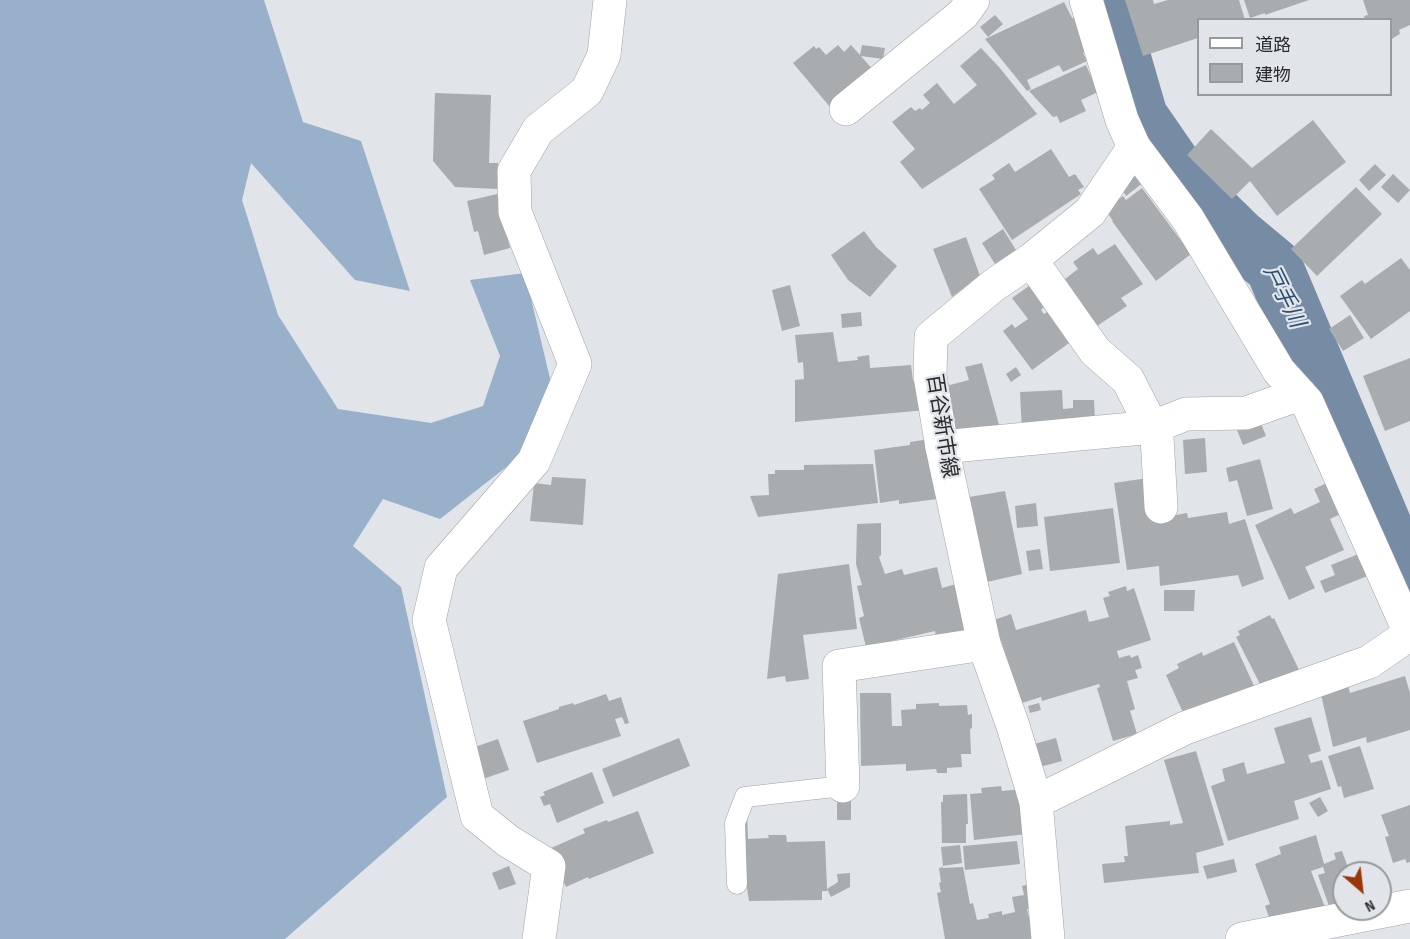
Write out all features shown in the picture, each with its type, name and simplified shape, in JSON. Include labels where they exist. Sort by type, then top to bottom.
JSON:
[{"type":"street","points":[[539,939],[549,866],[508,841],[477,816],[429,620],[441,568],[534,461],[575,364],[515,212],[513,171],[538,130],[587,91],[604,55],[610,0]]},
{"type":"street","points":[[846,109],[963,14],[973,0]]},
{"type":"street","points":[[1036,802],[1185,728],[1369,662],[1410,634],[1307,402],[1279,371],[1188,219],[1134,147],[1122,120],[1086,0]]},
{"type":"street","name":"百谷新市線","points":[[1048,939],[1036,802],[1013,726],[984,644],[942,447],[930,376],[931,337],[994,285],[1031,260],[1090,212],[1134,147]]},
{"type":"street","points":[[1031,260],[1095,351],[1128,380],[1153,427],[1157,437],[1161,507]]},
{"type":"street","points":[[942,447],[1153,427],[1186,414],[1246,413],[1300,394]]},
{"type":"street","points":[[843,786],[839,666],[984,644]]},
{"type":"street","points":[[1242,939],[1410,906]]},
{"type":"lane","points":[[737,884],[735,823],[745,797],[843,786]]},
{"type":"shaded area","points":[[0,0],[264,0],[303,122],[361,141],[410,291],[355,280],[251,163],[242,200],[278,315],[338,409],[431,423],[483,406],[500,356],[470,280],[525,273],[552,387],[519,457],[440,519],[383,499],[353,546],[401,587],[447,797],[285,939],[0,939]]},
{"type":"building","points":[[1125,0],[1153,0],[1154,4],[1168,0],[1239,0],[1244,18],[1197,18],[1197,38],[1143,56]]},
{"type":"building","points":[[1244,0],[1309,0],[1250,18]]},
{"type":"building","points":[[1363,0],[1410,0],[1410,25],[1399,30],[1400,34],[1392,39],[1392,18],[1364,18],[1364,16],[1368,15]]},
{"type":"building","points":[[1064,2],[1081,32],[1078,33],[1086,51],[1083,53],[1087,61],[1063,72],[1059,65],[1027,80],[1031,89],[1027,91],[985,39]]},
{"type":"building","points":[[995,15],[1003,24],[988,37],[980,27]]},
{"type":"building","points":[[838,45],[844,52],[851,45],[860,55],[862,45],[885,48],[883,59],[861,56],[873,70],[830,107],[793,63],[814,46],[816,49],[819,47],[826,55]]},
{"type":"building","points":[[981,48],[1037,114],[922,189],[900,162],[915,149],[892,122],[911,107],[915,111],[920,108],[922,110],[930,103],[923,95],[937,83],[954,104],[977,85],[960,66]]},
{"type":"building","points":[[1086,65],[1098,92],[1081,100],[1086,111],[1060,123],[1057,116],[1053,117],[1029,91]]},
{"type":"building","points":[[435,93],[491,95],[489,163],[498,163],[497,189],[455,187],[433,161]]},
{"type":"building","points":[[1313,120],[1346,162],[1277,216],[1250,181],[1232,199],[1187,155],[1211,129],[1252,168]]},
{"type":"building","points":[[1051,149],[1069,177],[1075,174],[1084,187],[1078,190],[1081,194],[1012,240],[979,189],[995,179],[992,175],[1009,163],[1015,172]]},
{"type":"building","points":[[1375,164],[1386,175],[1369,191],[1359,180]]},
{"type":"building","points":[[1131,168],[1143,183],[1126,196],[1119,185]]},
{"type":"building","points":[[1393,174],[1410,190],[1398,203],[1381,187]]},
{"type":"building","points":[[1356,187],[1382,214],[1317,276],[1291,249]]},
{"type":"building","points":[[1142,188],[1191,254],[1156,281],[1107,212],[1110,206],[1123,196],[1126,200]]},
{"type":"building","points":[[497,194],[510,248],[484,255],[478,231],[474,232],[467,201]]},
{"type":"building","points":[[1003,229],[1016,250],[995,264],[982,243]]},
{"type":"building","points":[[864,231],[876,247],[897,266],[870,297],[848,280],[831,255]]},
{"type":"building","points":[[966,237],[980,276],[952,297],[933,249]]},
{"type":"building","points":[[1115,244],[1143,284],[1121,298],[1127,306],[1097,326],[1065,279],[1078,269],[1073,262],[1093,248],[1098,255]]},
{"type":"building","points":[[1401,258],[1410,270],[1410,311],[1371,339],[1340,296],[1362,280],[1365,284]]},
{"type":"building","points":[[790,285],[800,326],[782,331],[772,290]]},
{"type":"building","points":[[1029,286],[1045,306],[1041,310],[1044,314],[1047,312],[1069,343],[1032,370],[1003,331],[1012,324],[1015,328],[1028,319],[1012,298]]},
{"type":"building","points":[[861,312],[862,326],[842,328],[841,314]]},
{"type":"building","points":[[1350,315],[1364,338],[1343,351],[1329,329]]},
{"type":"building","points":[[833,332],[838,362],[858,360],[857,357],[869,355],[870,368],[911,365],[913,381],[923,380],[926,410],[795,422],[795,380],[804,379],[803,362],[798,363],[795,335]]},
{"type":"building","points":[[1410,358],[1410,421],[1385,431],[1363,376]]},
{"type":"building","points":[[982,363],[1001,432],[957,444],[942,387],[969,380],[965,367]]},
{"type":"building","points":[[1016,367],[1021,375],[1011,382],[1006,374]]},
{"type":"building","points":[[1062,390],[1063,409],[1073,408],[1073,400],[1094,400],[1095,421],[1022,432],[1020,392]]},
{"type":"building","points":[[1260,421],[1266,436],[1243,445],[1237,430]]},
{"type":"building","points":[[1205,438],[1207,472],[1185,474],[1183,440]]},
{"type":"building","points":[[930,439],[937,499],[899,504],[899,500],[880,503],[874,450],[910,445],[910,442]]},
{"type":"building","points":[[1260,459],[1273,509],[1247,516],[1237,480],[1229,482],[1226,468]]},
{"type":"building","points":[[873,464],[878,503],[758,517],[750,496],[769,495],[768,474],[775,474],[775,470],[804,470],[804,465]]},
{"type":"building","points":[[552,477],[586,479],[583,525],[530,521],[534,483],[551,485]]},
{"type":"building","points":[[1148,478],[1155,522],[1172,520],[1171,516],[1187,513],[1188,518],[1227,512],[1229,524],[1245,519],[1264,579],[1242,587],[1238,575],[1160,586],[1159,566],[1127,570],[1114,483]]},
{"type":"building","points":[[1333,480],[1347,511],[1330,519],[1344,550],[1305,567],[1315,588],[1289,600],[1255,525],[1291,508],[1294,514],[1320,502],[1314,489]]},
{"type":"building","points":[[1005,491],[1022,574],[978,584],[963,498]]},
{"type":"building","points":[[1036,503],[1038,526],[1017,528],[1015,506]]},
{"type":"building","points":[[1113,508],[1120,563],[1050,571],[1044,517]]},
{"type":"building","points":[[881,523],[881,555],[879,557],[885,574],[902,569],[904,575],[937,567],[942,588],[956,584],[967,630],[936,637],[935,631],[866,647],[859,618],[864,616],[857,586],[862,585],[856,564],[857,524]]},
{"type":"building","points":[[1040,549],[1043,569],[1029,571],[1026,551]]},
{"type":"building","points":[[1366,551],[1375,573],[1325,593],[1320,581],[1335,575],[1331,565]]},
{"type":"building","points":[[849,564],[857,629],[803,635],[809,679],[786,682],[785,676],[767,679],[778,574]]},
{"type":"building","points":[[1126,586],[1127,591],[1134,588],[1151,640],[1117,651],[1119,658],[1130,655],[1131,658],[1138,655],[1142,668],[1135,670],[1138,678],[1127,681],[1135,709],[1130,711],[1137,734],[1113,741],[1097,688],[1100,687],[1099,684],[1042,701],[1041,697],[1022,703],[994,620],[1011,614],[1016,630],[1086,610],[1089,622],[1109,617],[1103,598],[1110,596],[1108,592]]},
{"type":"building","points":[[1164,590],[1195,590],[1194,611],[1164,611]]},
{"type":"building","points":[[1270,615],[1272,619],[1274,618],[1301,674],[1264,692],[1236,637],[1240,635],[1238,631]]},
{"type":"building","points":[[1234,642],[1255,688],[1185,717],[1166,675],[1179,668],[1177,664],[1202,652],[1203,656]]},
{"type":"building","points":[[1405,676],[1410,693],[1410,730],[1367,743],[1366,737],[1333,747],[1320,690],[1346,678],[1350,693]]},
{"type":"building","points":[[860,693],[891,693],[892,726],[902,726],[901,710],[916,709],[916,704],[967,705],[968,715],[972,714],[971,754],[961,754],[962,767],[947,768],[947,773],[937,773],[936,769],[906,771],[906,764],[861,766]]},
{"type":"building","points":[[606,694],[609,701],[621,697],[629,723],[625,724],[622,717],[615,719],[621,736],[537,763],[523,721],[559,709],[559,707],[573,703],[574,705]]},
{"type":"building","points":[[1039,703],[1041,710],[1030,713],[1028,706]]},
{"type":"building","points":[[1311,717],[1321,751],[1308,755],[1311,763],[1322,760],[1331,789],[1294,801],[1299,819],[1228,841],[1211,786],[1225,781],[1222,769],[1244,762],[1247,774],[1285,763],[1274,728]]},
{"type":"building","points":[[679,738],[690,766],[613,797],[602,769]]},
{"type":"building","points":[[1056,738],[1062,761],[1040,767],[1034,744]]},
{"type":"building","points":[[498,739],[509,770],[483,779],[472,748]]},
{"type":"building","points":[[1360,746],[1374,789],[1344,798],[1328,756]]},
{"type":"building","points":[[1196,751],[1224,845],[1196,853],[1199,873],[1104,883],[1102,864],[1125,862],[1124,856],[1128,856],[1125,826],[1170,821],[1170,825],[1183,823],[1164,760]]},
{"type":"building","points":[[592,772],[604,803],[557,823],[550,804],[544,806],[540,797],[545,795],[543,792]]},
{"type":"building","points":[[1001,786],[1002,791],[1022,789],[1027,834],[974,840],[970,794],[982,793],[981,788]]},
{"type":"building","points":[[837,789],[851,789],[851,820],[837,820]]},
{"type":"building","points":[[967,794],[966,843],[942,843],[941,802],[943,802],[943,795]]},
{"type":"building","points":[[1320,797],[1328,811],[1318,817],[1309,803]]},
{"type":"building","points":[[1410,805],[1410,862],[1407,863],[1405,859],[1393,863],[1385,837],[1389,836],[1381,815]]},
{"type":"building","points":[[638,811],[654,853],[566,887],[549,849],[585,833],[583,829]]},
{"type":"building","points":[[747,814],[748,839],[769,838],[768,835],[786,835],[787,842],[825,841],[827,891],[822,891],[822,900],[749,901],[740,843],[734,840]]},
{"type":"building","points":[[1316,835],[1324,864],[1336,859],[1334,853],[1342,851],[1346,861],[1332,861],[1332,904],[1329,906],[1318,875],[1325,873],[1323,867],[1311,871],[1328,915],[1273,928],[1265,906],[1270,904],[1255,864],[1281,854],[1279,847]]},
{"type":"building","points":[[1017,841],[1020,864],[965,870],[963,846]]},
{"type":"building","points":[[960,845],[962,863],[943,866],[941,847]]},
{"type":"building","points":[[1234,859],[1237,872],[1207,879],[1203,866]]},
{"type":"building","points":[[509,866],[516,884],[499,890],[492,873]]},
{"type":"building","points":[[963,867],[970,904],[973,903],[977,920],[989,918],[988,914],[1002,911],[1002,915],[1015,912],[1012,897],[1024,895],[1022,886],[1033,883],[1029,909],[1027,909],[1034,939],[945,939],[937,893],[941,892],[939,868]]},
{"type":"building","points":[[850,873],[850,887],[831,897],[827,889],[838,882],[837,874]]},
{"type":"waterway","name":"戸手川","points":[[1105,0],[1139,117],[1188,188],[1238,237],[1274,267],[1410,590]]}]
